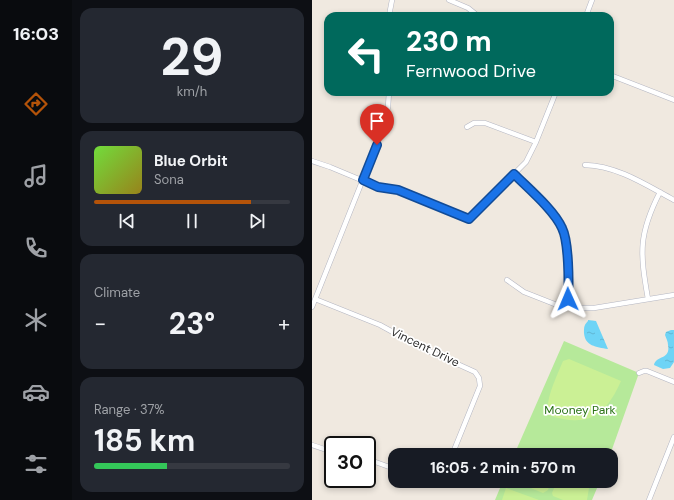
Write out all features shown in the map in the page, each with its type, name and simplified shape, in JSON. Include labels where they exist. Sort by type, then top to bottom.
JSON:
[{"type":"street","points":[[390,12],[392,0]]},
{"type":"street","points":[[449,0],[468,8],[473,12]]},
{"type":"street","points":[[588,12],[592,0]]},
{"type":"street","points":[[614,77],[674,100]]},
{"type":"street","points":[[312,307],[383,129],[389,96]]},
{"type":"street","points":[[312,162],[330,167],[378,187],[398,190],[469,219],[526,162],[536,142],[554,96]]},
{"type":"street","points":[[467,127],[477,122],[485,123],[536,142]]},
{"type":"street","points":[[586,165],[601,166],[614,170],[674,200]]},
{"type":"street","points":[[514,174],[551,212],[562,227],[566,247],[568,296],[566,307]]},
{"type":"street","points":[[648,299],[643,267],[642,245],[646,223],[660,192]]},
{"type":"street","points":[[507,280],[524,292],[550,303],[566,307],[594,308],[674,295]]},
{"type":"street","name":"Vincent Drive","points":[[315,299],[380,325],[422,348],[475,372],[479,378],[480,386],[455,448]]},
{"type":"street","points":[[640,373],[644,371],[649,372],[674,382]]},
{"type":"street","points":[[649,500],[674,437]]},
{"type":"street","points":[[312,445],[324,449]]},
{"type":"street","points":[[376,462],[388,466]]},
{"type":"green space","name":"Mooney Park","points":[[564,341],[639,373],[612,448],[517,448]]},
{"type":"green space","points":[[569,359],[621,381],[615,393],[601,411],[584,419],[562,419],[548,415],[548,402],[552,388],[563,361]]},
{"type":"green space","points":[[500,488],[597,488],[592,500],[495,500]]},
{"type":"green space","points":[[506,488],[539,500],[502,500]]},
{"type":"green space","points":[[530,488],[549,488],[543,493]]},
{"type":"green space","points":[[554,488],[589,488],[587,500],[563,500],[553,496],[552,493]]},
{"type":"water","points":[[588,320],[596,321],[608,349],[592,345],[586,341],[584,329]]},
{"type":"water","points":[[674,330],[674,362],[670,368],[663,369],[654,365],[657,360],[667,353],[668,344],[665,335],[666,332]]},
{"type":"route","points":[[377,145],[363,180],[378,187],[398,190],[469,219],[514,174],[556,217],[562,227],[566,240],[568,299]]}]
